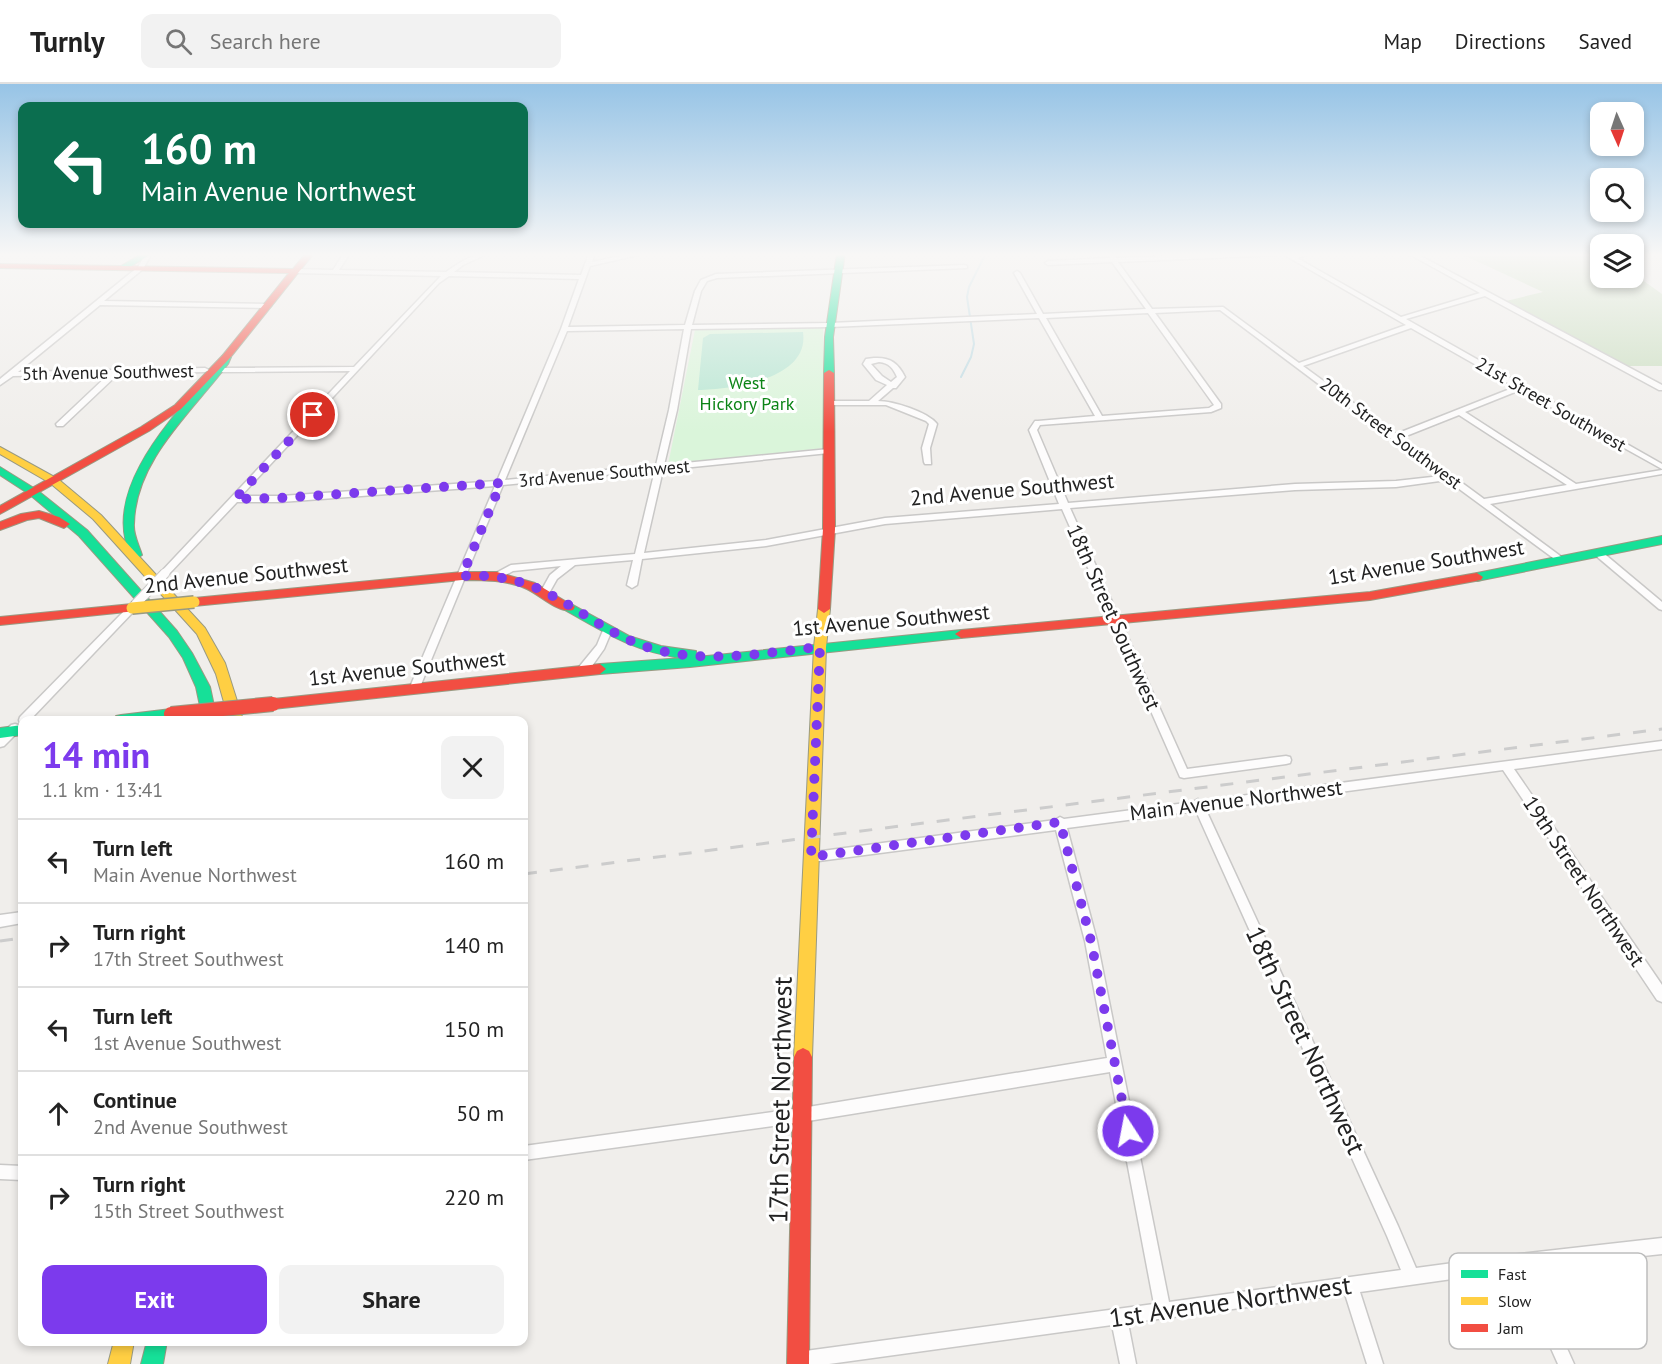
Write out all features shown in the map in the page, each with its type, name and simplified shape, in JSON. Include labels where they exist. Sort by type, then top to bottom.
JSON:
[{"type":"main road","points":[[137,558],[128,523],[135,488],[161,443],[257,313]]},
{"type":"main road","points":[[0,500],[29,489],[169,414],[195,392],[257,313]]},
{"type":"main road","name":"17th Street Northwest","points":[[798,1362],[802,1115],[811,857],[820,647],[826,595],[829,529],[832,313]]},
{"type":"main road","points":[[49,478],[162,409],[217,366]]},
{"type":"main road","points":[[0,450],[49,478],[97,517],[137,558],[201,631],[213,649],[227,682],[235,716]]},
{"type":"main road","points":[[0,470],[29,489],[83,533],[173,634],[188,656],[203,687],[209,716]]},
{"type":"main road","points":[[0,511],[29,489]]},
{"type":"main road","points":[[0,526],[41,514],[52,516],[83,533]]},
{"type":"main road","name":"1st Avenue Southwest","points":[[154,716],[583,670],[680,663],[820,647],[1392,593],[1662,540]]},
{"type":"main road","name":"2nd Avenue Southwest","points":[[0,621],[462,576],[497,576],[531,586],[607,630],[660,651],[700,655],[749,654]]},
{"type":"main road","points":[[119,1364],[123,1346]]},
{"type":"main road","points":[[153,1364],[156,1346]]},
{"type":"street","points":[[0,384],[87,313]]},
{"type":"street","points":[[28,716],[409,313]]},
{"type":"street","points":[[415,687],[570,313]]},
{"type":"street","points":[[632,585],[692,313]]},
{"type":"street","points":[[564,329],[830,325],[1091,313]]},
{"type":"street","points":[[1041,315],[1100,418],[1211,410],[1218,406],[1153,313]]},
{"type":"street","name":"20th Street Southwest","points":[[1227,313],[1560,560]]},
{"type":"street","name":"21st Street Southwest","points":[[1389,313],[1662,467]]},
{"type":"street","points":[[1400,319],[1421,313]]},
{"type":"street","points":[[1523,313],[1662,388]]},
{"type":"street","points":[[1299,365],[1412,326]]},
{"type":"street","points":[[871,403],[893,386],[900,380],[901,374],[887,360],[879,358],[867,362],[879,378],[893,386]]},
{"type":"street","name":"5th Avenue Southwest","points":[[12,374],[116,372],[217,366],[356,369]]},
{"type":"street","points":[[60,424],[116,372]]},
{"type":"street","points":[[1396,437],[1521,387]]},
{"type":"street","points":[[829,403],[894,405],[932,421],[933,428],[926,448],[928,462]]},
{"type":"street","points":[[1460,412],[1574,486]]},
{"type":"street","name":"18th Street Southwest","points":[[1100,418],[1034,426],[1033,430],[1064,506],[1184,774],[1286,760]]},
{"type":"street","name":"3rd Avenue Southwest","points":[[235,499],[501,483],[829,451]]},
{"type":"street","points":[[1484,502],[1662,472]]},
{"type":"street","name":"2nd Avenue Southwest","points":[[497,576],[511,568],[750,545],[803,538],[829,529],[895,520],[1295,487],[1396,484],[1449,477]]},
{"type":"street","points":[[1598,552],[1662,608]]},
{"type":"street","name":"2nd Avenue Southwest","points":[[545,593],[558,571],[567,565],[581,561]]},
{"type":"street","points":[[583,670],[601,646],[607,630]]},
{"type":"street","points":[[0,743],[11,732]]},
{"type":"street","name":"Main Avenue Northwest","points":[[811,857],[1060,822],[1662,744]]},
{"type":"street","name":"19th Street Northwest","points":[[1506,766],[1662,996]]},
{"type":"street","name":"18th Street Northwest","points":[[1198,804],[1394,1231],[1412,1277]]},
{"type":"street","points":[[1060,822],[1091,941],[1163,1310]]},
{"type":"street","points":[[0,921],[18,919]]},
{"type":"street","points":[[528,1152],[802,1115],[1115,1064]]},
{"type":"street","points":[[0,1172],[18,1173]]},
{"type":"street","name":"1st Avenue Northwest","points":[[1600,1253],[1662,1246]]},
{"type":"street","name":"1st Avenue Northwest","points":[[798,1362],[1449,1272]]},
{"type":"street","points":[[1350,1285],[1375,1364]]},
{"type":"street","points":[[1118,1316],[1128,1364]]},
{"type":"street","points":[[1559,1349],[1566,1364]]},
{"type":"green space","points":[[1528,313],[1662,313],[1662,366],[1626,366]]},
{"type":"green space","name":"West Hickory Park","points":[[823,328],[824,448],[668,465],[695,330]]},
{"type":"green space","points":[[803,332],[802,348],[794,361],[782,371],[748,384],[698,390],[703,338],[710,334]]},
{"type":"waterway","points":[[961,377],[971,357],[974,344],[969,313]]},
{"type":"railway","points":[[528,873],[1662,729]]},
{"type":"railway","points":[[0,941],[18,939]]},
{"type":"traffic: fast","points":[[829,373],[829,337],[832,313]]},
{"type":"traffic: fast","points":[[136,555],[128,524],[130,502],[138,481],[163,438],[223,364],[226,357]]},
{"type":"traffic: fast","points":[[0,470],[33,492],[83,533],[173,634],[188,656],[203,687],[209,716]]},
{"type":"traffic: fast","points":[[1477,577],[1662,540]]},
{"type":"traffic: fast","points":[[569,607],[625,639],[660,651],[692,654]]},
{"type":"traffic: fast","points":[[600,669],[961,634]]},
{"type":"traffic: fast","points":[[154,716],[171,714]]},
{"type":"traffic: fast","points":[[0,733],[18,731]]},
{"type":"traffic: fast","points":[[152,1364],[156,1346]]},
{"type":"traffic: slow","points":[[0,450],[54,481],[97,517],[201,631],[218,663],[235,716]]},
{"type":"traffic: slow","points":[[132,608],[194,602]]},
{"type":"traffic: slow","points":[[803,1057],[820,647],[824,609]]},
{"type":"traffic: slow","points":[[119,1364],[123,1346]]},
{"type":"traffic: jam","points":[[0,511],[145,429],[178,407],[226,357],[262,313]]},
{"type":"traffic: jam","points":[[824,609],[829,529],[829,373]]},
{"type":"traffic: jam","points":[[0,526],[32,515],[47,516],[64,524]]},
{"type":"traffic: jam","points":[[194,602],[462,576],[497,576],[531,586],[569,607]]},
{"type":"traffic: jam","points":[[961,634],[1370,596],[1477,577]]},
{"type":"traffic: jam","points":[[0,621],[132,608]]},
{"type":"traffic: jam","points":[[273,704],[600,669]]},
{"type":"traffic: jam","points":[[171,714],[273,704]]},
{"type":"traffic: jam","points":[[798,1364],[803,1057]]},
{"type":"route","points":[[313,415],[235,499],[501,483],[462,576],[497,576],[531,586],[625,639],[660,651],[716,655],[820,647],[811,857],[1060,822],[1091,941],[1128,1131]]}]
